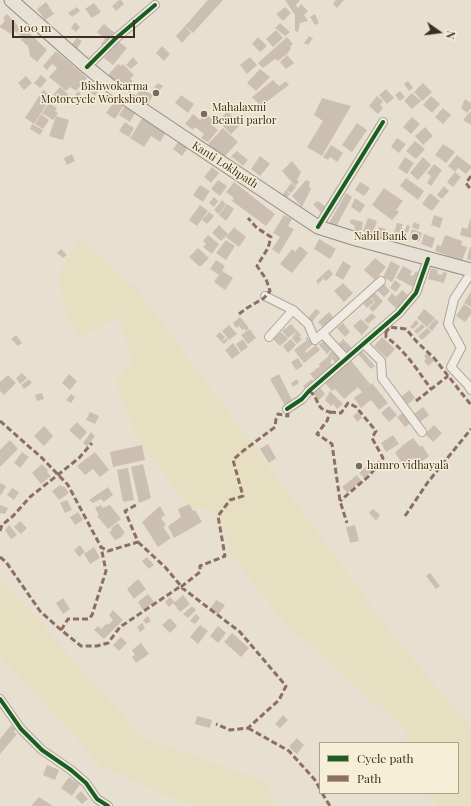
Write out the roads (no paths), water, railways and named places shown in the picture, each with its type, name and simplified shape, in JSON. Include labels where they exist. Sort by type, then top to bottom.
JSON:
[{"type":"main road","name":"Kanti Lokhpath","points":[[11,0],[128,100],[318,227],[471,272]]},
{"type":"street","points":[[87,66],[154,5]]},
{"type":"street","points":[[318,227],[383,122]]},
{"type":"street","points":[[287,410],[302,399],[312,388],[399,313],[416,293],[428,259]]},
{"type":"street","points":[[471,272],[454,299],[448,324],[461,348],[451,367],[471,390]]},
{"type":"street","points":[[265,296],[293,310],[308,324],[315,340],[381,281]]},
{"type":"street","points":[[269,337],[293,310]]},
{"type":"street","points":[[323,334],[346,359]]},
{"type":"street","points":[[364,344],[382,361],[382,378],[422,432]]},
{"type":"street","points":[[0,699],[21,729],[42,750],[71,770],[86,783],[97,799],[108,806]]},
{"type":"place","name":"Bishwokarma Motorcycle Workshop","points":[[156,93]]},
{"type":"place","name":"Mahalaxmi Beauti parlor","points":[[204,114]]},
{"type":"place","name":"Nabil Bank","points":[[415,237]]},
{"type":"place","name":"hamro vidhayala","points":[[359,466]]}]
